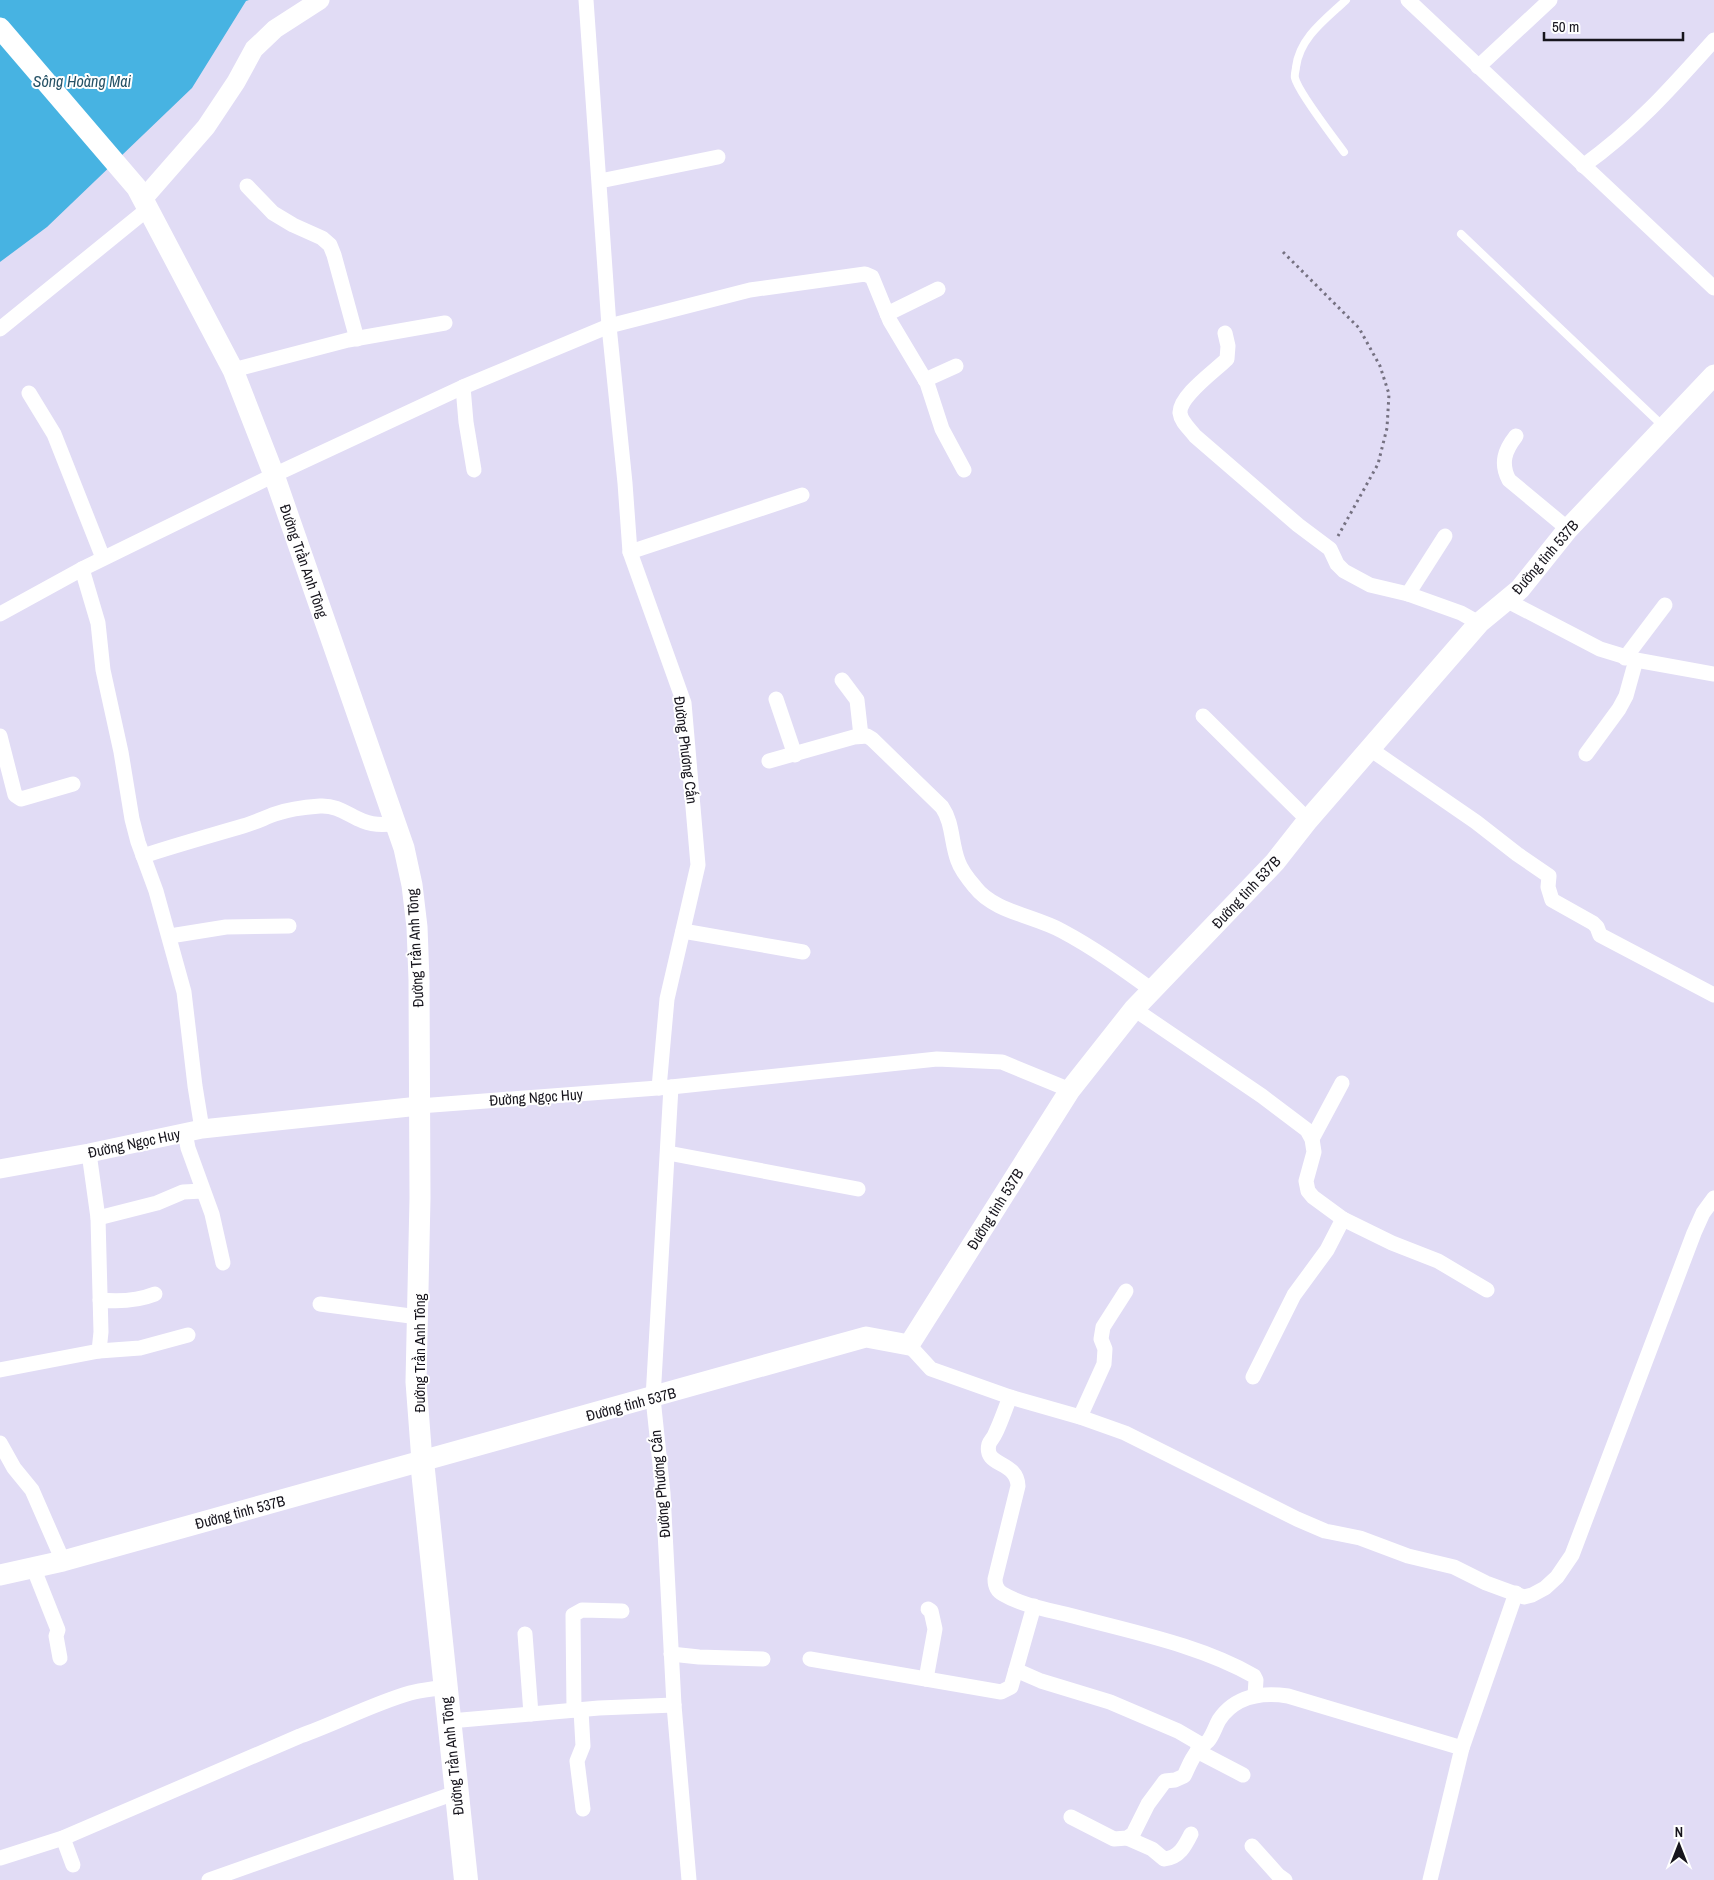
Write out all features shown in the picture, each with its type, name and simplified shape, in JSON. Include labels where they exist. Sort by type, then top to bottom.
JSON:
[{"type":"main road","name":"Đường Trần Anh Tông","points":[[0,28],[143,199],[232,370],[274,475],[397,822],[412,885],[417,927],[419,980],[420,1198],[416,1382],[422,1461],[450,1721],[455,1794],[466,1880]]},
{"type":"main road","name":"Đường tỉnh 537B","points":[[0,1576],[33,1566],[63,1561],[653,1398],[866,1337],[909,1345],[1070,1090],[1134,1009],[1275,862],[1308,820],[1479,623],[1520,588],[1568,529],[1714,375]]},
{"type":"street","points":[[0,329],[143,199],[206,128],[236,82],[254,49],[275,29],[320,0]]},
{"type":"street","name":"Đường Phương Cấn","points":[[586,0],[609,326],[630,552],[684,703],[698,865],[667,999],[665,1088],[668,1153],[653,1398],[662,1493],[674,1705],[689,1880]]},
{"type":"street","points":[[1408,0],[1714,288]]},
{"type":"street","points":[[1478,67],[1550,0]]},
{"type":"street","points":[[1583,166],[1607,149],[1658,103],[1714,40]]},
{"type":"street","points":[[600,181],[718,157]]},
{"type":"street","points":[[246,186],[273,213],[322,238],[330,245],[357,339]]},
{"type":"street","points":[[0,614],[82,568],[274,475],[463,387],[609,326],[750,290],[865,274],[872,277],[887,314],[925,380],[942,429],[964,470]]},
{"type":"street","points":[[887,314],[938,289]]},
{"type":"street","points":[[232,370],[357,339],[445,323]]},
{"type":"street","points":[[1225,333],[1228,346],[1227,359],[1187,395],[1181,405],[1182,420],[1195,436],[1298,525],[1330,549],[1337,564],[1350,575],[1370,584],[1408,594],[1461,613],[1479,623]]},
{"type":"street","points":[[925,380],[956,366]]},
{"type":"street","points":[[463,387],[466,422],[474,470]]},
{"type":"street","points":[[29,393],[54,434],[103,558]]},
{"type":"street","points":[[1516,436],[1506,449],[1504,456],[1505,472],[1510,480],[1568,529]]},
{"type":"street","points":[[630,552],[802,495]]},
{"type":"street","points":[[1408,594],[1445,536]]},
{"type":"street","points":[[82,568],[98,623],[103,670],[121,752],[132,820],[170,936],[184,992],[195,1086],[193,1131],[203,1191],[212,1214],[223,1263]]},
{"type":"street","points":[[1506,600],[1577,639],[1600,649],[1631,659],[1714,674]]},
{"type":"street","points":[[1586,754],[1619,709],[1626,696],[1631,659],[1666,605]]},
{"type":"street","points":[[842,680],[857,700],[861,736]]},
{"type":"street","points":[[776,699],[795,755]]},
{"type":"street","points":[[1203,716],[1308,820]]},
{"type":"street","points":[[0,736],[17,798],[21,799],[73,784]]},
{"type":"street","points":[[770,761],[867,736],[882,748],[942,807],[949,821],[958,863],[975,888],[984,897],[992,903],[1036,919],[1068,934],[1098,951],[1152,990]]},
{"type":"street","points":[[1370,749],[1476,822],[1549,876],[1548,888],[1552,900],[1593,923],[1600,934],[1714,995]]},
{"type":"street","points":[[143,856],[293,809],[322,806],[333,807],[348,812],[363,821],[387,825],[397,822]]},
{"type":"street","points":[[170,936],[226,927],[289,926]]},
{"type":"street","points":[[683,931],[803,952]]},
{"type":"street","points":[[1134,1009],[1262,1096],[1307,1130],[1312,1139],[1314,1152],[1306,1182],[1308,1191],[1343,1219],[1392,1243],[1438,1260],[1487,1290]]},
{"type":"street","name":"Đường Ngọc Huy","points":[[0,1168],[89,1153],[193,1131],[419,1106],[665,1088],[937,1059],[1002,1062],[1070,1090]]},
{"type":"street","points":[[1312,1139],[1342,1083]]},
{"type":"street","points":[[89,1153],[98,1218],[101,1332],[99,1351]]},
{"type":"street","points":[[668,1153],[858,1189]]},
{"type":"street","points":[[98,1218],[157,1203],[184,1192],[203,1191]]},
{"type":"street","points":[[909,1345],[931,1369],[1010,1397],[1080,1417],[1125,1433],[1297,1520],[1325,1531],[1366,1539],[1408,1556],[1454,1566],[1486,1584],[1524,1597],[1544,1588],[1557,1577],[1572,1556],[1694,1233],[1709,1203],[1714,1198]]},
{"type":"street","points":[[1253,1377],[1294,1295],[1327,1250],[1343,1219]]},
{"type":"street","points":[[1080,1417],[1104,1364],[1104,1349],[1101,1339],[1102,1327],[1126,1291]]},
{"type":"street","points":[[100,1300],[117,1302],[155,1294]]},
{"type":"street","points":[[320,1304],[418,1317]]},
{"type":"street","points":[[0,1370],[99,1351],[140,1348],[188,1335]]},
{"type":"street","points":[[1010,1397],[989,1444],[989,1452],[992,1459],[1013,1470],[1018,1481],[995,1582],[1000,1593],[1034,1606],[1143,1634],[1222,1661],[1254,1676],[1256,1680],[1255,1695]]},
{"type":"street","points":[[0,1443],[14,1468],[32,1490],[63,1561]]},
{"type":"street","points":[[33,1566],[58,1630],[56,1636],[60,1658]]},
{"type":"street","points":[[1430,1880],[1462,1748],[1516,1593]]},
{"type":"street","points":[[810,1659],[1000,1692],[1011,1687],[1034,1606]]},
{"type":"street","points":[[926,1679],[935,1629],[931,1611],[928,1609]]},
{"type":"street","points":[[582,1809],[577,1761],[582,1746],[577,1710],[573,1615],[582,1610],[622,1610]]},
{"type":"street","points":[[525,1634],[531,1714]]},
{"type":"street","points":[[671,1654],[763,1659]]},
{"type":"street","points":[[1016,1670],[1042,1681],[1110,1702],[1178,1731],[1200,1748],[1243,1775]]},
{"type":"street","points":[[0,1858],[63,1838],[300,1736],[332,1725],[387,1701],[410,1693],[445,1687]]},
{"type":"street","points":[[1071,1817],[1114,1839],[1127,1838],[1134,1834],[1148,1804],[1161,1785],[1165,1781],[1175,1780],[1184,1776],[1200,1748],[1208,1741],[1223,1715],[1236,1704],[1255,1695],[1273,1694],[1288,1696],[1462,1748]]},
{"type":"street","points":[[450,1721],[577,1710],[674,1705]]},
{"type":"street","points":[[209,1880],[455,1794]]},
{"type":"street","points":[[1127,1838],[1152,1849],[1164,1859],[1169,1859],[1178,1854],[1191,1834]]},
{"type":"street","points":[[63,1838],[73,1864]]},
{"type":"street","points":[[1252,1846],[1278,1875],[1285,1880]]},
{"type":"lane","points":[[1344,152],[1294,78],[1296,63],[1302,48],[1312,32],[1346,0]]},
{"type":"lane","points":[[1461,234],[1665,428]]},
{"type":"path","points":[[1283,252],[1359,328],[1380,366],[1389,394],[1387,428],[1378,464],[1330,549]]},
{"type":"water","name":"Sông Hoàng Mai","points":[[0,0],[249,0],[246,1],[192,88],[47,227],[0,262]]}]
